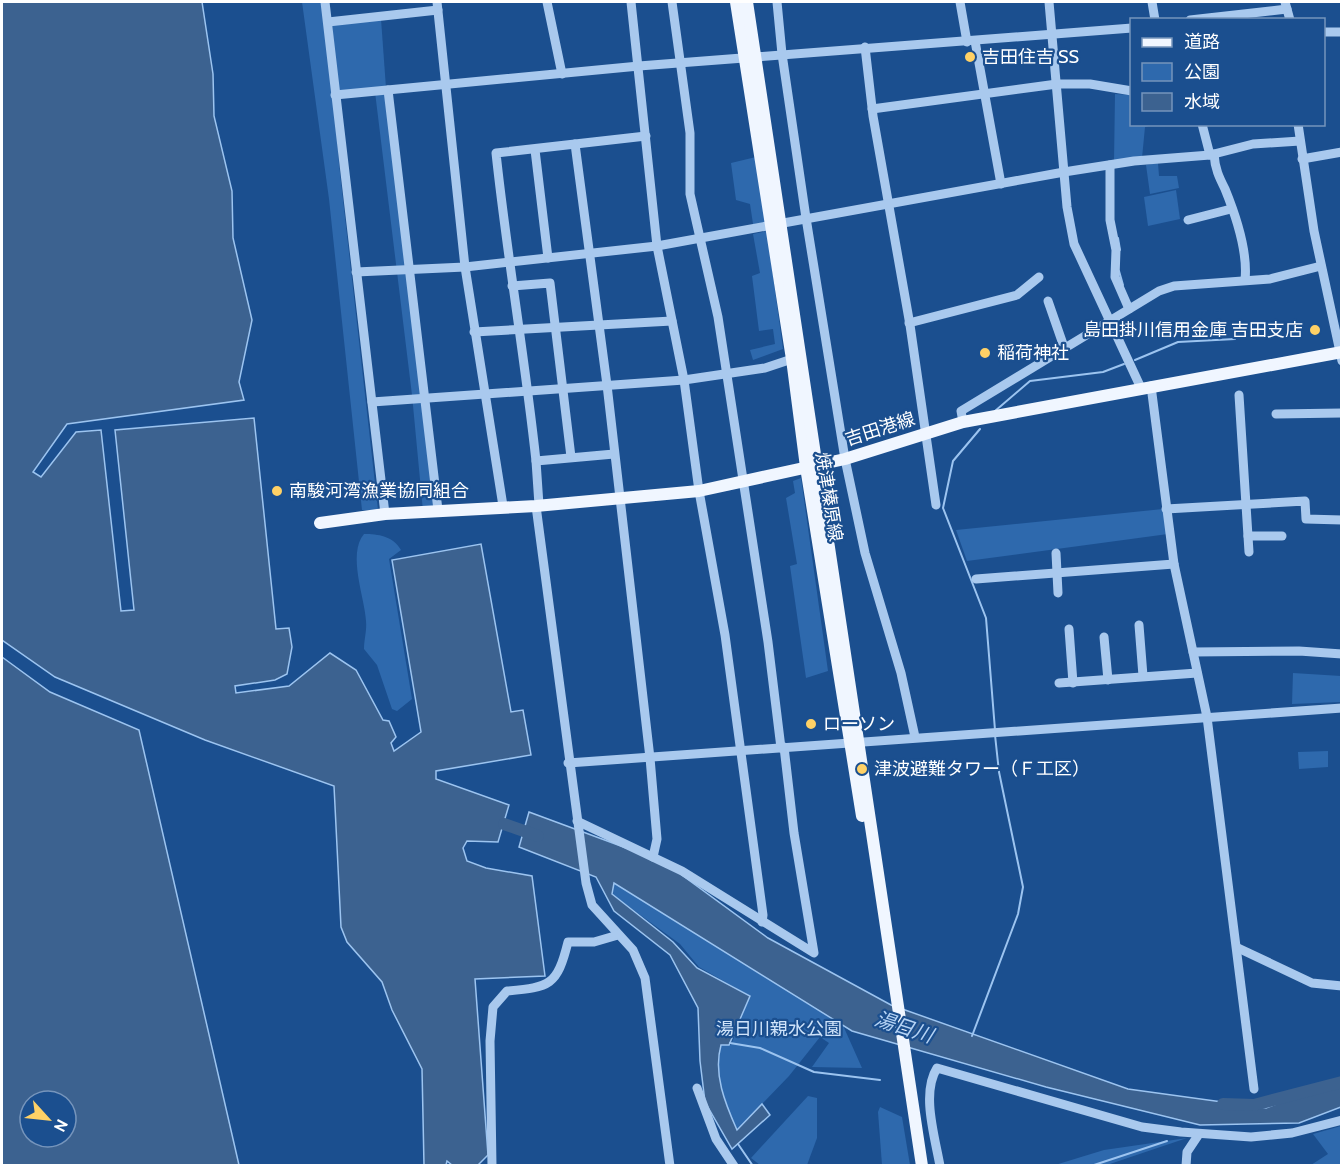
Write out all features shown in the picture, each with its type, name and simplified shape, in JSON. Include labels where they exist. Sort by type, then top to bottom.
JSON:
[{"type":"main road","name":"焼津榛原線","points":[[736,2],[749,57],[776,224],[855,743],[869,865],[897,996],[913,1096],[921,1166]]},
{"type":"main road","name":"焼津榛原線","points":[[747,2],[749,57]]},
{"type":"main road","name":"焼津榛原線","points":[[776,224],[792,359],[811,465]]},
{"type":"main road","name":"吉田港線","points":[[320,523],[385,514],[537,505],[699,491],[845,459],[963,422],[1146,387],[1341,355]]},
{"type":"street","points":[[325,2],[385,514]]},
{"type":"street","points":[[547,2],[561,74]]},
{"type":"street","points":[[631,2],[657,246],[684,380],[699,491],[725,635],[763,915],[762,922]]},
{"type":"street","points":[[577,822],[682,871],[814,953],[794,833],[718,317],[699,239],[688,174],[690,133],[672,2]]},
{"type":"street","points":[[777,2],[782,54],[806,218],[845,459],[865,553],[902,673],[915,738]]},
{"type":"street","points":[[960,2],[984,92],[1000,184]]},
{"type":"street","points":[[1049,2],[1064,172],[1074,244],[1110,320],[1146,387],[1174,564],[1207,717],[1238,948],[1254,1089]]},
{"type":"street","points":[[1152,2],[1155,18]]},
{"type":"street","points":[[1199,18],[1256,6],[1286,5]]},
{"type":"street","points":[[328,22],[438,6],[465,267],[502,507]]},
{"type":"street","points":[[335,95],[639,66],[1130,28]]},
{"type":"street","points":[[1325,32],[1341,32]]},
{"type":"street","points":[[865,47],[872,109],[927,433],[936,505]]},
{"type":"street","points":[[872,109],[984,92],[1058,84],[1090,84],[1130,92]]},
{"type":"street","points":[[388,90],[438,510]]},
{"type":"street","points":[[1203,126],[1215,170],[1231,209],[1246,268],[1245,280]]},
{"type":"street","points":[[1298,126],[1321,266],[1341,355]]},
{"type":"street","points":[[646,136],[495,153],[507,262],[528,392],[536,461],[537,505],[568,763],[586,883],[592,904],[636,956],[645,978],[670,1166]]},
{"type":"street","points":[[356,272],[465,267],[657,246],[887,202],[1064,172],[1212,155],[1253,144],[1300,141]]},
{"type":"street","points":[[575,144],[607,385],[650,758],[657,839],[653,857]]},
{"type":"street","points":[[535,150],[548,258]]},
{"type":"street","points":[[1302,159],[1341,155]]},
{"type":"street","points":[[1110,165],[1110,220],[1116,250],[1115,277],[1129,309]]},
{"type":"street","points":[[1188,220],[1231,209]]},
{"type":"street","points":[[963,422],[962,411],[1159,291],[1174,286],[1270,279],[1321,266]]},
{"type":"street","points":[[909,323],[1017,295],[1040,278]]},
{"type":"street","points":[[512,286],[550,282],[571,457]]},
{"type":"street","points":[[1048,302],[1064,347]]},
{"type":"street","points":[[474,332],[672,321]]},
{"type":"street","points":[[372,402],[684,380],[726,375],[792,359]]},
{"type":"street","points":[[1239,395],[1249,552]]},
{"type":"street","points":[[1276,414],[1341,413]]},
{"type":"street","points":[[536,461],[614,454]]},
{"type":"street","points":[[1166,509],[1305,501],[1306,519],[1341,520]]},
{"type":"street","points":[[1248,536],[1282,536]]},
{"type":"street","points":[[1056,553],[1058,593]]},
{"type":"street","points":[[976,579],[1174,564]]},
{"type":"street","points":[[1139,625],[1143,676]]},
{"type":"street","points":[[1069,629],[1073,683]]},
{"type":"street","points":[[1104,637],[1108,680]]},
{"type":"street","points":[[1193,652],[1299,651],[1341,654]]},
{"type":"street","points":[[1059,683],[1197,673]]},
{"type":"street","points":[[568,763],[1341,708]]},
{"type":"street","points":[[492,1166],[490,1041],[493,1007],[507,991],[543,988],[561,970],[568,942],[594,942],[618,935]]},
{"type":"street","points":[[1238,948],[1312,983],[1341,986]]},
{"type":"street","points":[[940,1166],[931,1105],[931,1078],[937,1068],[1142,1127],[1232,1137],[1292,1133],[1341,1120]]},
{"type":"street","points":[[697,1088],[716,1139],[734,1166]]},
{"type":"street","points":[[1186,1166],[1187,1152],[1199,1134]]},
{"type":"green space","points":[[302,2],[325,2],[328,22],[339,164],[378,510],[362,510],[329,199]]},
{"type":"green space","points":[[381,19],[386,88],[338,91],[332,25]]},
{"type":"green space","points":[[388,90],[438,510],[423,511],[412,395],[375,92]]},
{"type":"green space","points":[[1115,94],[1130,95],[1130,126],[1148,126],[1145,127],[1142,158],[1114,162]]},
{"type":"green space","points":[[756,157],[766,223],[753,224],[750,204],[736,200],[731,163]]},
{"type":"green space","points":[[1158,163],[1159,176],[1177,176],[1179,188],[1150,194],[1146,165]]},
{"type":"green space","points":[[1176,190],[1180,219],[1148,226],[1144,197]]},
{"type":"green space","points":[[767,231],[783,349],[753,360],[750,350],[775,344],[773,329],[759,331],[752,276],[760,273],[753,234]]},
{"type":"green space","points":[[801,478],[828,671],[806,678],[790,566],[797,564],[786,498],[795,493],[793,481]]},
{"type":"green space","points":[[1163,509],[1168,534],[967,561],[956,530]]},
{"type":"green space","points":[[364,534],[380,535],[394,542],[401,550],[389,559],[412,699],[397,711],[392,709],[377,665],[364,649],[366,621],[358,576],[357,553]]},
{"type":"green space","points":[[1293,673],[1341,676],[1341,702],[1292,704]]},
{"type":"green space","points":[[1328,751],[1328,767],[1299,769],[1298,752]]},
{"type":"green space","name":"湯日川親水公園","points":[[614,882],[841,1021],[862,1068],[812,1067],[829,1043],[820,1037],[789,1076],[737,1130],[718,1077],[718,1055],[721,1045],[731,1045],[750,996],[699,967],[680,944],[613,895]]},
{"type":"green space","points":[[808,1096],[817,1098],[817,1138],[807,1165],[760,1165],[751,1158]]},
{"type":"green space","points":[[880,1107],[902,1117],[910,1165],[882,1165],[878,1112]]},
{"type":"green space","points":[[1341,1126],[1341,1165],[1311,1165],[1328,1154],[1313,1134]]},
{"type":"green space","points":[[1187,1138],[1107,1165],[1055,1165],[1104,1150]]},
{"type":"water","points":[[2,2],[202,2],[213,74],[214,116],[232,191],[233,238],[252,320],[239,382],[244,400],[67,424],[33,472],[41,477],[76,432],[101,430],[121,611],[134,610],[115,430],[254,418],[276,629],[289,628],[292,647],[287,674],[275,680],[235,686],[236,693],[289,686],[330,653],[356,670],[383,720],[389,721],[396,737],[391,743],[394,751],[421,732],[392,560],[481,544],[511,712],[523,710],[531,755],[436,771],[436,779],[509,805],[498,842],[467,841],[463,848],[467,861],[486,868],[532,876],[545,976],[475,979],[488,1155],[478,1165],[452,1165],[447,1161],[446,1165],[424,1165],[422,1069],[392,1010],[382,982],[347,942],[341,927],[334,786],[205,740],[55,677],[2,640]]},
{"type":"water","points":[[2,657],[50,692],[139,730],[239,1165],[2,1165]]},
{"type":"water","points":[[529,812],[664,862],[768,938],[891,1005],[1128,1089],[1266,1108],[1341,1079],[1341,1107],[1299,1123],[1200,1125],[1046,1087],[852,1031],[614,883],[612,894],[673,942],[697,968],[750,996],[729,1045],[721,1045],[719,1078],[737,1130],[762,1104],[770,1115],[732,1149],[705,1102],[700,1061],[698,1008],[670,955],[614,911],[596,877],[519,847]]},
{"type":"waterway","points":[[1118,238],[1120,250]]},
{"type":"waterway","points":[[1119,271],[1123,285]]},
{"type":"waterway","points":[[1135,360],[1178,342],[1235,339]]},
{"type":"waterway","points":[[995,411],[1030,381],[1103,372],[1124,364]]},
{"type":"waterway","points":[[980,429],[953,461],[943,508],[986,618],[995,730]]},
{"type":"waterway","points":[[972,1036],[1018,914],[1023,887],[999,772],[995,735]]},
{"type":"waterway","name":"湯日川","points":[[504,824],[538,836]]},
{"type":"waterway","points":[[730,1043],[760,1048],[814,1072],[880,1080]]},
{"type":"waterway","name":"湯日川","points":[[1223,1104],[1254,1105],[1342,1082]]},
{"type":"waterway","points":[[1091,1166],[1167,1141]]},
{"type":"waterway","points":[[738,1144],[753,1166]]},
{"type":"place","name":"吉田住吉 SS","points":[[970,57]]},
{"type":"place","name":"島田掛川信用金庫 吉田支店","points":[[1315,330]]},
{"type":"place","name":"稲荷神社","points":[[985,353]]},
{"type":"place","name":"南駿河湾漁業協同組合","points":[[277,491]]},
{"type":"place","name":"ローソン","points":[[811,724]]},
{"type":"place","name":"津波避難タワー（Ｆ工区）","points":[[862,769]]}]
